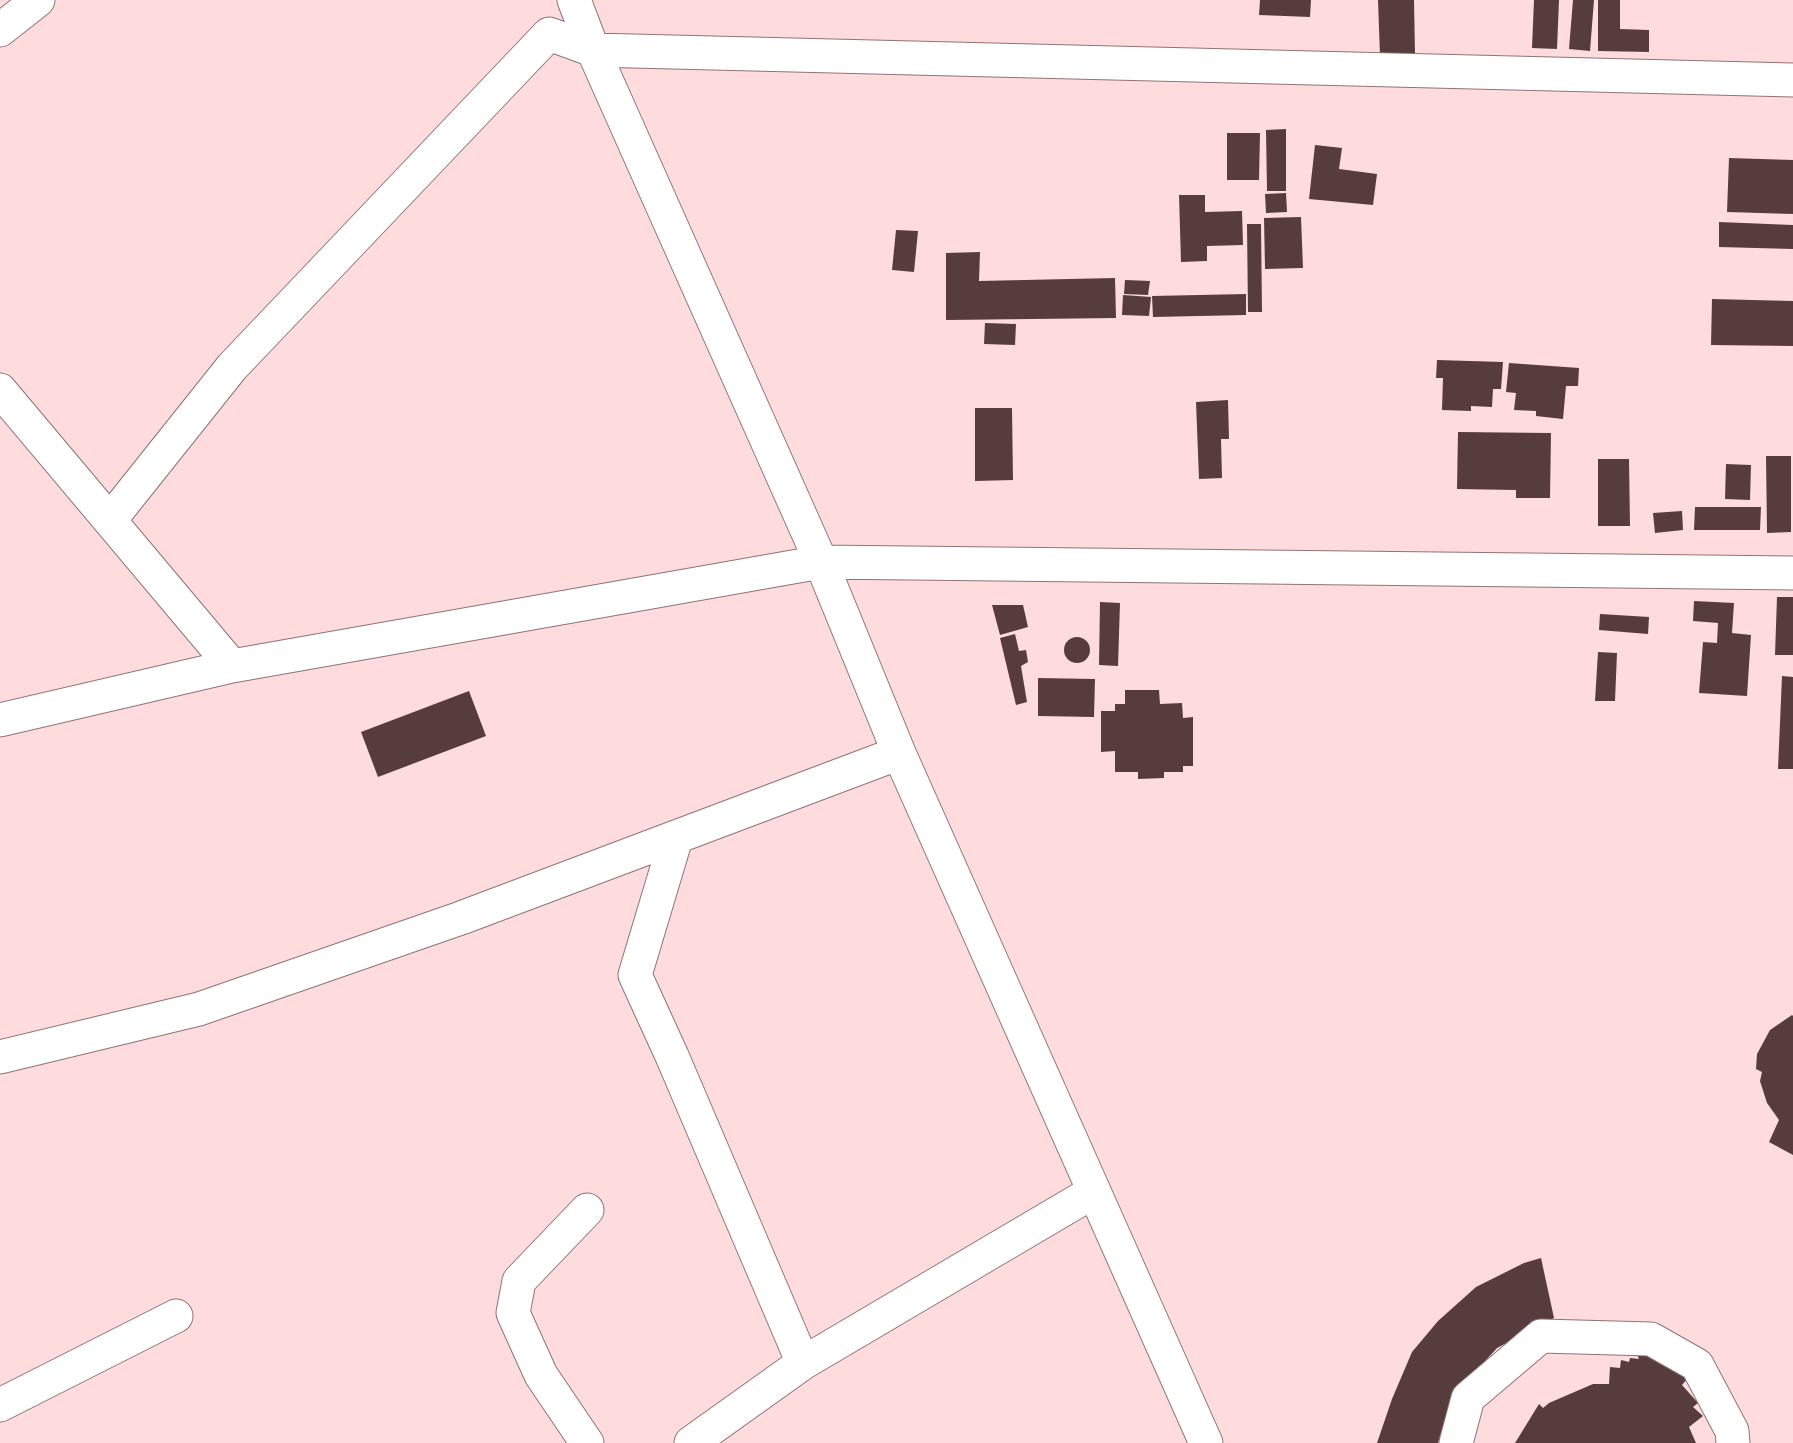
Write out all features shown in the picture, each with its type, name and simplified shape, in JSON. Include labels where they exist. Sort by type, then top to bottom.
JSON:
[{"type":"street","points":[[0,30],[38,0]]},
{"type":"street","points":[[574,0],[593,50],[821,562],[899,753],[1201,1441]]},
{"type":"street","points":[[110,520],[232,367],[549,34],[593,50],[1793,80]]},
{"type":"street","points":[[0,390],[232,666]]},
{"type":"street","points":[[0,720],[232,666],[821,562],[1793,573]]},
{"type":"street","points":[[0,1057],[199,1009],[461,918],[899,753]]},
{"type":"street","points":[[676,838],[635,975],[803,1363]]},
{"type":"street","points":[[691,1443],[803,1363],[1093,1192]]},
{"type":"street","points":[[587,1210],[519,1281],[513,1313],[541,1376],[587,1443]]},
{"type":"street","points":[[0,1405],[176,1316]]},
{"type":"street","points":[[1456,1443],[1468,1398],[1541,1336],[1651,1340],[1697,1365],[1732,1431],[1733,1443]]},
{"type":"building","points":[[1260,0],[1311,0],[1310,17],[1259,15]]},
{"type":"building","points":[[1378,0],[1414,0],[1415,54],[1380,56]]},
{"type":"building","points":[[1534,0],[1559,0],[1557,49],[1532,48]]},
{"type":"building","points":[[1573,0],[1594,0],[1590,51],[1569,49]]},
{"type":"building","points":[[1598,0],[1620,0],[1620,29],[1649,30],[1649,52],[1598,51]]},
{"type":"building","points":[[1286,129],[1286,191],[1267,191],[1266,130]]},
{"type":"building","points":[[1227,133],[1260,133],[1259,180],[1227,180]]},
{"type":"building","points":[[1315,145],[1342,148],[1339,169],[1377,174],[1373,205],[1309,199]]},
{"type":"building","points":[[1729,158],[1793,160],[1793,214],[1727,212]]},
{"type":"building","points":[[1286,193],[1287,212],[1266,213],[1265,194]]},
{"type":"building","points":[[1179,195],[1205,195],[1205,212],[1242,211],[1243,245],[1207,246],[1207,261],[1181,262]]},
{"type":"building","points":[[1301,217],[1303,268],[1265,269],[1264,218]]},
{"type":"building","points":[[1719,222],[1793,225],[1793,249],[1719,247]]},
{"type":"building","points":[[1247,224],[1261,224],[1262,312],[1248,312]]},
{"type":"building","points":[[896,230],[918,231],[914,272],[892,270]]},
{"type":"building","points":[[980,252],[979,281],[1115,278],[1116,318],[946,320],[946,253]]},
{"type":"building","points":[[1125,280],[1150,281],[1148,295],[1124,294]]},
{"type":"building","points":[[1246,294],[1246,315],[1153,317],[1152,296]]},
{"type":"building","points":[[1123,295],[1151,297],[1149,316],[1122,315]]},
{"type":"building","points":[[1712,299],[1793,301],[1793,346],[1711,345]]},
{"type":"building","points":[[985,323],[1016,324],[1015,345],[984,344]]},
{"type":"building","points":[[1437,360],[1503,362],[1501,389],[1493,389],[1492,407],[1471,406],[1471,411],[1442,410],[1443,378],[1436,378]]},
{"type":"building","points":[[1509,363],[1579,368],[1578,386],[1566,386],[1563,419],[1536,416],[1536,411],[1514,410],[1516,393],[1506,392]]},
{"type":"building","points":[[1228,400],[1229,439],[1221,439],[1222,478],[1199,479],[1196,402]]},
{"type":"building","points":[[975,408],[1012,408],[1013,480],[975,481]]},
{"type":"building","points":[[1458,432],[1551,433],[1550,498],[1516,498],[1516,490],[1457,489]]},
{"type":"building","points":[[1766,456],[1791,456],[1791,532],[1767,533]]},
{"type":"building","points":[[1598,459],[1629,459],[1630,526],[1598,526]]},
{"type":"building","points":[[1726,464],[1751,465],[1750,500],[1725,499]]},
{"type":"building","points":[[1695,507],[1761,507],[1760,530],[1694,530]]},
{"type":"building","points":[[1682,511],[1683,530],[1655,533],[1653,513]]},
{"type":"building","points":[[1777,597],[1793,597],[1793,655],[1775,655]]},
{"type":"building","points":[[1694,601],[1734,603],[1732,633],[1751,635],[1747,696],[1699,693],[1703,642],[1717,643],[1718,623],[1693,621]]},
{"type":"building","points":[[1100,602],[1120,603],[1118,666],[1099,665]]},
{"type":"building","points":[[992,605],[1023,605],[1028,627],[1000,635]]},
{"type":"building","points":[[1600,614],[1649,617],[1648,634],[1599,630]]},
{"type":"building","points":[[1015,634],[1019,651],[1026,650],[1028,662],[1021,666],[1027,702],[1016,705],[1000,638]]},
{"type":"building","points":[[1077,637],[1086,641],[1090,650],[1086,659],[1077,663],[1068,659],[1064,650],[1068,641]]},
{"type":"building","points":[[1598,652],[1617,653],[1615,701],[1595,701]]},
{"type":"building","points":[[1782,676],[1793,677],[1793,769],[1778,769]]},
{"type":"building","points":[[1038,678],[1095,679],[1094,717],[1038,716]]},
{"type":"building","points":[[1125,690],[1159,690],[1160,704],[1182,703],[1183,718],[1193,717],[1193,766],[1183,766],[1183,772],[1164,772],[1164,778],[1138,779],[1138,772],[1115,772],[1115,751],[1101,752],[1101,711],[1115,711],[1115,704],[1125,704]]},
{"type":"building","points":[[469,691],[486,736],[378,777],[361,732]]},
{"type":"building","points":[[1792,1015],[1793,1155],[1769,1142],[1779,1120],[1767,1103],[1760,1081],[1762,1072],[1756,1069],[1757,1054],[1770,1030]]},
{"type":"building","points":[[1541,1258],[1554,1318],[1497,1348],[1449,1406],[1438,1443],[1377,1443],[1412,1352],[1438,1321],[1476,1287],[1524,1263]]},
{"type":"building","points":[[1643,1351],[1647,1356],[1655,1356],[1688,1378],[1682,1385],[1698,1403],[1693,1407],[1703,1416],[1689,1427],[1696,1443],[1515,1443],[1539,1404],[1543,1408],[1549,1403],[1593,1384],[1609,1384],[1610,1367],[1620,1368],[1621,1360],[1629,1362],[1630,1358],[1639,1359],[1637,1354]]}]
